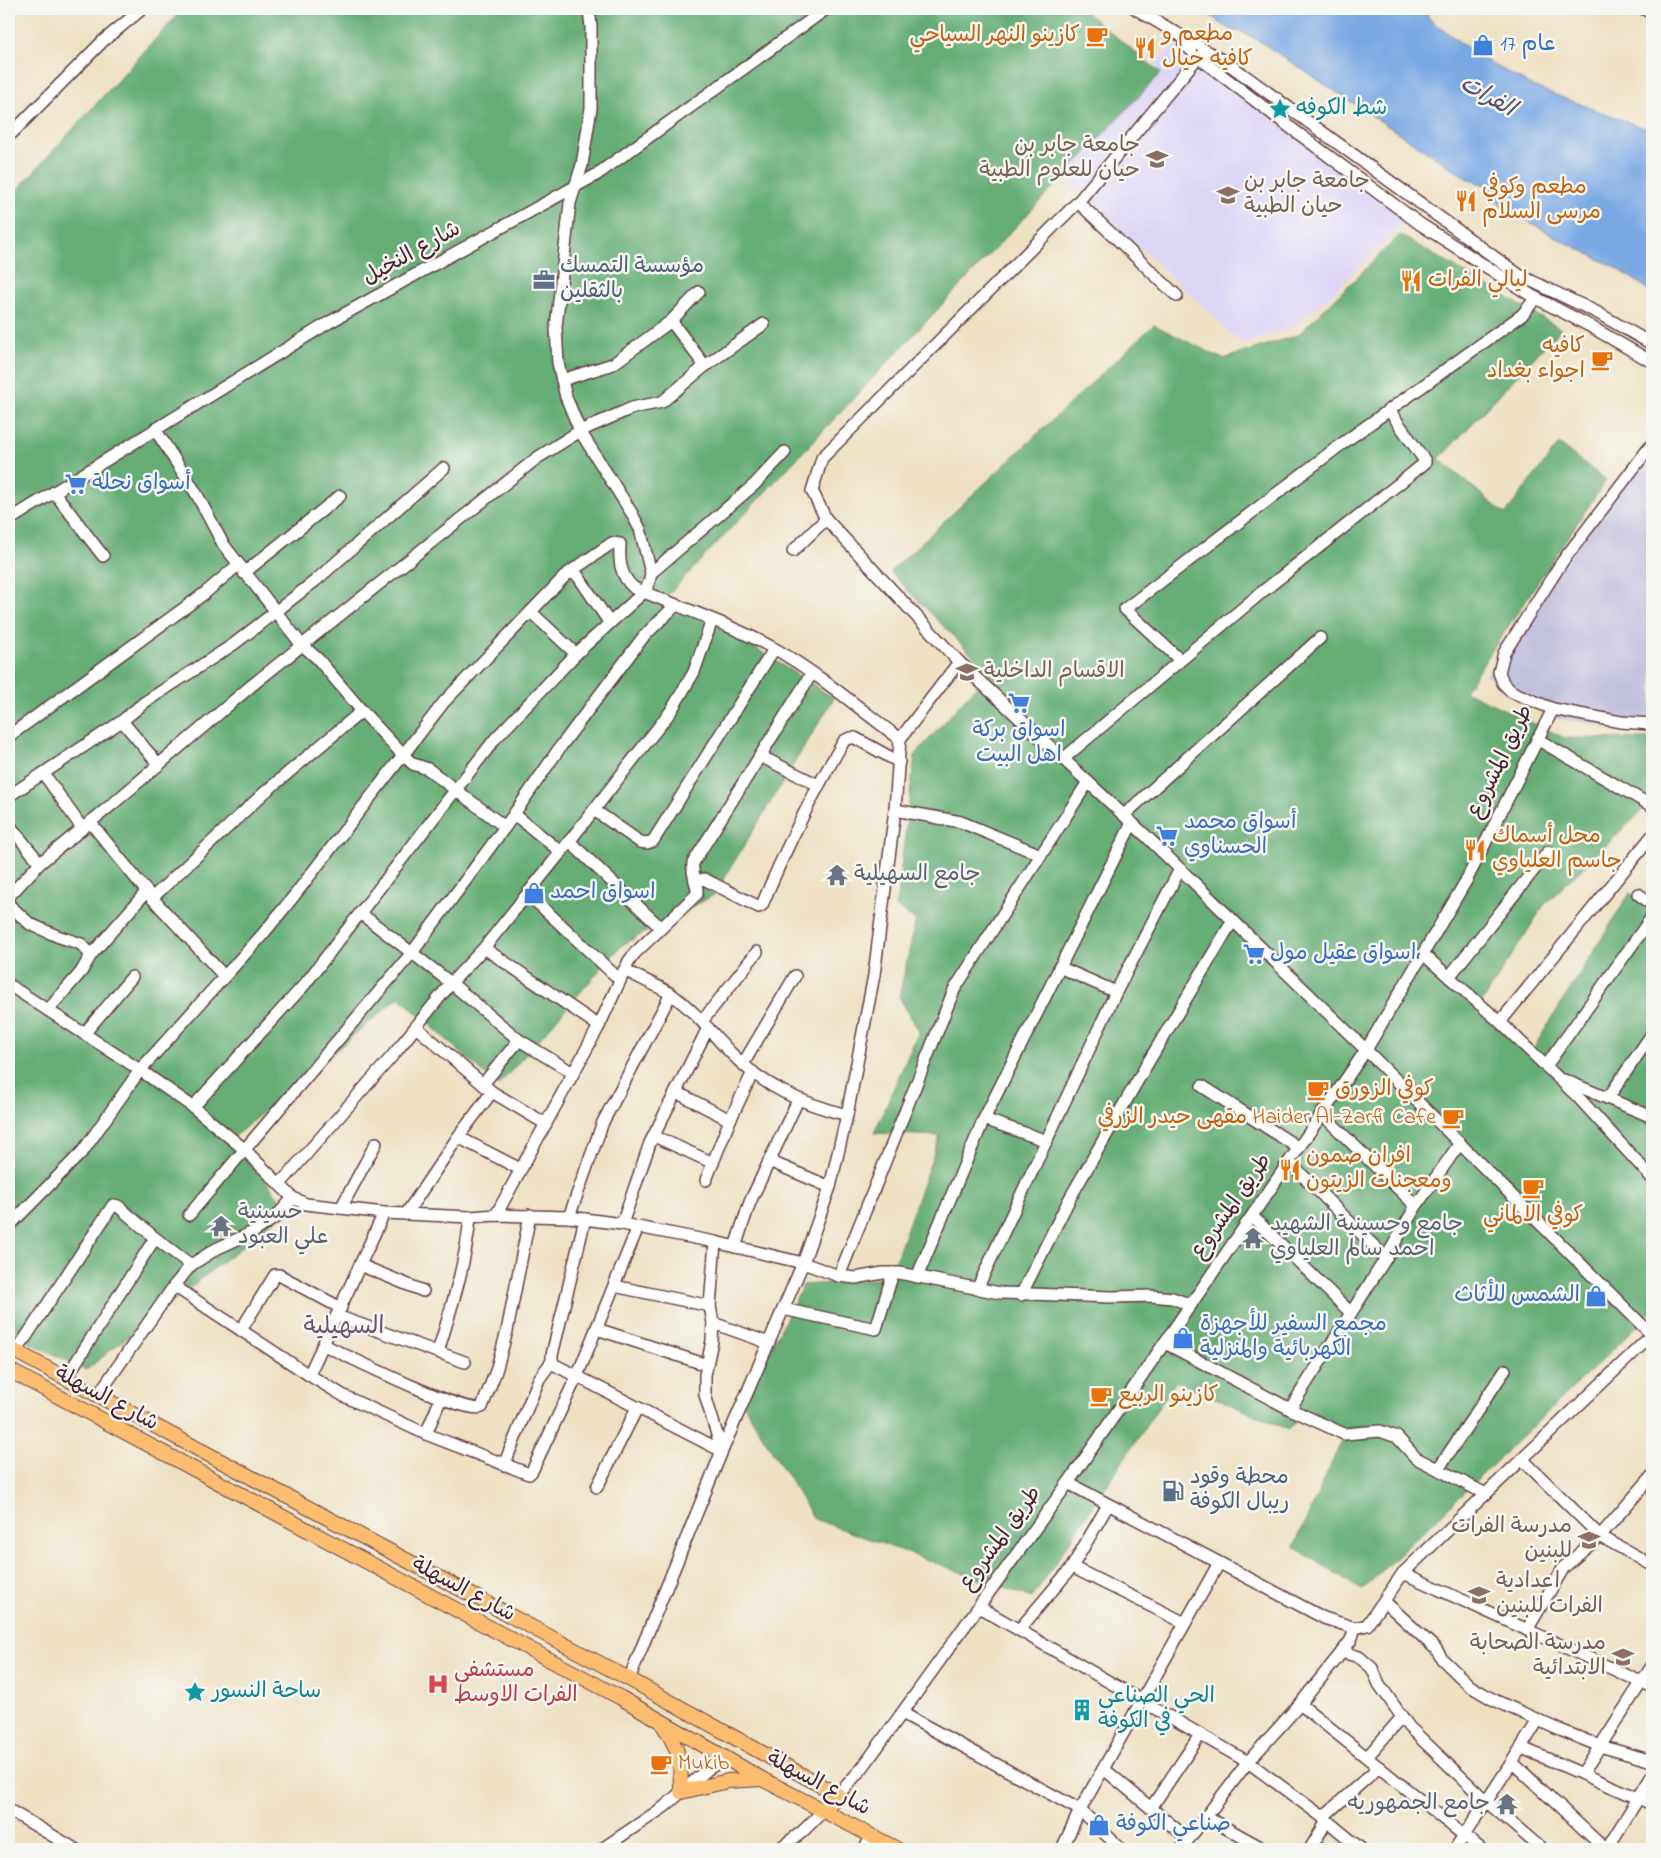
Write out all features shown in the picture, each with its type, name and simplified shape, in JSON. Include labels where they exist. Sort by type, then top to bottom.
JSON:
[{"type":"main road","name":"شارع السهلة","points":[[13,1350],[629,1679],[838,1795]]},
{"type":"main road","name":"شارع السهلة","points":[[9,1370],[297,1526],[612,1693],[662,1723],[823,1812],[897,1849]]},
{"type":"main road","points":[[297,1526],[307,1508]]},
{"type":"main road","points":[[662,1723],[675,1743],[681,1765],[681,1792],[728,1781],[762,1779]]},
{"type":"main road","name":"طريق المشروع","points":[[823,1812],[838,1795]]},
{"type":"street","points":[[9,136],[104,42],[142,9]]},
{"type":"street","points":[[194,1107],[306,984],[495,739],[576,654],[644,592],[649,583],[651,573],[640,528],[580,431],[566,397],[558,363],[556,326],[570,203],[582,164],[591,108],[591,27],[589,9]]},
{"type":"street","name":"شارع النخيل","points":[[9,520],[328,323],[596,175],[826,9]]},
{"type":"street","points":[[1136,9],[1230,65],[1516,280],[1536,298],[1652,362]]},
{"type":"street","points":[[1644,9],[1652,12]]},
{"type":"street","points":[[1164,25],[1198,57],[1420,224],[1516,280],[1596,312],[1652,344]]},
{"type":"street","points":[[1068,1483],[1324,1618],[1355,1628],[1367,1624],[1403,1573],[1652,1335],[1233,920],[1128,819],[959,662],[826,519],[812,491],[822,458],[1078,202],[1198,57]]},
{"type":"street","points":[[1078,202],[1177,296]]},
{"type":"street","points":[[562,380],[613,364],[672,321],[699,292]]},
{"type":"street","points":[[1180,660],[1125,609],[1344,443],[1522,315],[1536,298]]},
{"type":"street","points":[[672,321],[705,366]]},
{"type":"street","points":[[9,896],[40,863],[301,644],[537,458],[580,431],[632,408],[662,402],[705,366],[764,324]]},
{"type":"street","points":[[1063,759],[1262,592],[1425,463],[1389,410]]},
{"type":"street","points":[[155,429],[196,492],[223,544],[301,644],[318,659],[362,711],[413,764],[428,769],[505,827]]},
{"type":"street","name":"طريق المشروع","points":[[838,1795],[863,1766],[1068,1483],[1366,1050],[1466,881],[1553,708],[1512,692],[1503,683],[1498,672],[1504,653],[1562,562],[1652,444]]},
{"type":"street","points":[[651,573],[754,485],[785,452]]},
{"type":"street","points":[[9,796],[122,721],[145,702],[234,644],[315,581],[444,468]]},
{"type":"street","points":[[54,492],[103,556]]},
{"type":"street","points":[[9,736],[340,496]]},
{"type":"street","points":[[792,551],[826,519]]},
{"type":"street","points":[[9,1226],[83,1151],[140,1070],[294,896],[444,702],[568,574],[612,543],[620,544],[619,561],[622,572],[629,584],[774,649],[812,673],[900,739]]},
{"type":"street","points":[[568,574],[578,576],[609,622]]},
{"type":"street","points":[[189,1215],[411,954],[505,827],[561,746],[644,636],[676,605]]},
{"type":"street","points":[[531,612],[576,654]]},
{"type":"street","points":[[280,1184],[394,1054],[451,983],[484,948],[570,842],[671,710],[694,672],[712,620]]},
{"type":"street","points":[[917,1277],[984,1120],[1059,967],[1128,819],[1320,638]]},
{"type":"street","points":[[594,810],[640,842],[647,843],[653,841],[774,649]]},
{"type":"street","points":[[629,1679],[722,1452],[803,1263],[830,1187],[847,1115],[874,975],[895,810],[900,739],[959,662]]},
{"type":"street","points":[[496,1215],[599,1026],[634,953],[697,894],[698,887],[691,871],[693,863],[812,673]]},
{"type":"street","points":[[1553,708],[1621,722],[1652,724]]},
{"type":"street","points":[[48,1010],[81,972],[91,955],[149,894],[264,793],[362,711]]},
{"type":"street","points":[[122,721],[159,765]]},
{"type":"street","points":[[695,881],[704,880],[756,907],[762,905],[783,856],[818,785],[844,741],[855,738],[898,762]]},
{"type":"street","points":[[1537,740],[1652,806]]},
{"type":"street","points":[[760,756],[818,785]]},
{"type":"street","points":[[44,774],[86,825],[224,976]]},
{"type":"street","points":[[838,1276],[954,990],[1088,782]]},
{"type":"street","points":[[895,810],[961,822],[1040,855]]},
{"type":"street","points":[[514,814],[562,852]]},
{"type":"street","points":[[9,826],[40,863]]},
{"type":"street","points":[[1500,1022],[1652,836]]},
{"type":"street","points":[[570,842],[661,928]]},
{"type":"street","points":[[1448,977],[1548,852]]},
{"type":"street","points":[[977,1289],[1116,992],[1180,869]]},
{"type":"street","points":[[528,894],[622,975],[671,994],[706,1024],[743,1064],[753,1072],[798,1100],[847,1115]]},
{"type":"street","points":[[1638,894],[1652,904]]},
{"type":"street","points":[[9,905],[30,924],[56,936],[81,944],[91,955]]},
{"type":"street","points":[[360,913],[451,983],[519,1040],[573,1073]]},
{"type":"street","points":[[1546,1066],[1652,916]]},
{"type":"street","points":[[1021,1294],[1070,1198],[1233,920]]},
{"type":"street","points":[[484,948],[599,1026]]},
{"type":"street","points":[[622,1224],[654,1136],[706,1024],[757,952]]},
{"type":"street","points":[[1423,954],[1500,1022],[1559,1078],[1652,1178]]},
{"type":"street","points":[[1059,967],[1116,992]]},
{"type":"street","points":[[743,1064],[795,976]]},
{"type":"street","points":[[84,1034],[132,977]]},
{"type":"street","points":[[9,985],[194,1107],[244,1149],[293,1198],[306,1204],[384,1213],[470,1217],[496,1215],[569,1217],[622,1224],[714,1242],[803,1263],[838,1276],[855,1278],[893,1273],[977,1289],[1021,1294],[1111,1297],[1152,1296],[1172,1298],[1190,1305]]},
{"type":"street","points":[[569,1217],[603,1122],[671,994]]},
{"type":"street","points":[[416,1027],[488,1088],[546,1124]]},
{"type":"street","points":[[1608,1098],[1652,1034]]},
{"type":"street","points":[[406,1214],[458,1137],[519,1040]]},
{"type":"street","points":[[706,1180],[730,1120],[753,1072]]},
{"type":"street","points":[[1559,1078],[1652,1117]]},
{"type":"street","points":[[1202,1086],[1299,1148]]},
{"type":"street","points":[[676,1092],[730,1120]]},
{"type":"street","points":[[735,1247],[750,1202],[798,1100]]},
{"type":"street","points":[[1322,1114],[1416,1206]]},
{"type":"street","points":[[984,1120],[1047,1141]]},
{"type":"street","points":[[654,1136],[713,1163]]},
{"type":"street","points":[[458,1137],[520,1169]]},
{"type":"street","points":[[341,1208],[376,1143]]},
{"type":"street","points":[[1290,1409],[1386,1258],[1416,1206],[1460,1143]]},
{"type":"street","points":[[769,1161],[830,1187]]},
{"type":"street","points":[[1289,1162],[1386,1258]]},
{"type":"street","points":[[98,1396],[174,1286],[191,1265],[216,1249],[255,1231],[276,1217],[293,1198]]},
{"type":"street","points":[[13,1350],[112,1205],[118,1206],[155,1238],[191,1265]]},
{"type":"street","points":[[309,1376],[384,1213]]},
{"type":"street","points":[[324,1345],[441,1398],[479,1409],[482,1407],[496,1371],[507,1330],[530,1216]]},
{"type":"street","points":[[1252,1216],[1350,1312]]},
{"type":"street","points":[[438,1352],[464,1260],[470,1217]]},
{"type":"street","points":[[504,1465],[539,1379],[552,1362],[552,1355],[585,1219]]},
{"type":"street","points":[[174,1286],[309,1376],[344,1396],[426,1434],[529,1474],[577,1376],[638,1227]]},
{"type":"street","points":[[66,1378],[155,1238]]},
{"type":"street","points":[[714,1242],[710,1306],[713,1324],[712,1342],[704,1376],[705,1395],[722,1452]]},
{"type":"street","points":[[360,1266],[423,1291]]},
{"type":"street","points":[[783,1309],[876,1329],[893,1273]]},
{"type":"street","points":[[240,1330],[275,1275],[279,1275],[339,1312],[465,1362]]},
{"type":"street","points":[[614,1286],[710,1306]]},
{"type":"street","points":[[713,1324],[769,1343]]},
{"type":"street","points":[[597,1329],[707,1365]]},
{"type":"street","points":[[1165,1343],[1290,1409],[1344,1434],[1380,1431],[1397,1437],[1416,1458],[1486,1494]]},
{"type":"street","points":[[552,1362],[722,1452]]},
{"type":"street","points":[[1438,1469],[1505,1370]]},
{"type":"street","points":[[426,1434],[441,1398]]},
{"type":"street","points":[[597,1487],[637,1408]]},
{"type":"street","points":[[1522,1459],[1600,1536],[1652,1565]]},
{"type":"street","points":[[1527,1630],[1564,1567],[1600,1536],[1652,1476]]},
{"type":"street","points":[[1019,1630],[1072,1567],[1108,1505]]},
{"type":"street","points":[[1062,1849],[1080,1810],[1219,1563]]},
{"type":"street","points":[[1072,1567],[1185,1623]]},
{"type":"street","points":[[1403,1573],[1647,1685]]},
{"type":"street","points":[[1384,1601],[1436,1649],[1442,1659],[1470,1686],[1492,1699],[1600,1746],[1652,1761]]},
{"type":"street","points":[[979,1607],[1248,1762],[1362,1849]]},
{"type":"street","points":[[1181,1849],[1248,1762],[1300,1704],[1342,1652],[1351,1640],[1355,1628]]},
{"type":"street","points":[[1342,1652],[1359,1657],[1372,1668],[1379,1684],[1409,1727],[1486,1801],[1542,1849]]},
{"type":"street","points":[[1582,1774],[1600,1746],[1647,1685],[1652,1666]]},
{"type":"street","points":[[1300,1704],[1481,1849]]},
{"type":"street","points":[[902,1712],[1080,1810],[1121,1849]]},
{"type":"street","points":[[1367,1757],[1402,1716]]},
{"type":"street","points":[[1455,1849],[1513,1763],[1538,1720]]},
{"type":"street","points":[[1151,1808],[1200,1735]]},
{"type":"street","points":[[1522,1748],[1652,1804]]},
{"type":"street","points":[[602,1849],[664,1807],[725,1758]]},
{"type":"street","points":[[1513,1763],[1606,1849],[1652,1776]]},
{"type":"street","points":[[1310,1849],[1325,1819],[1379,1766]]},
{"type":"street","points":[[1104,1768],[1188,1839]]},
{"type":"street","points":[[9,1810],[74,1849]]},
{"type":"street","points":[[779,1849],[802,1832],[823,1812]]},
{"type":"street","points":[[1206,1817],[1264,1849]]},
{"type":"street","points":[[865,1849],[871,1836]]},
{"type":"shaded area","name":"جامعة جابر بن حيان الطبية","points":[[1173,45],[1406,220],[1330,296],[1293,327],[1242,344],[1058,170]]},
{"type":"shaded area","points":[[1652,437],[1652,732],[1558,719],[1486,676]]},
{"type":"green space","points":[[183,9],[1082,9],[1161,73],[667,596],[738,637],[834,698],[714,895],[622,945],[498,1086],[399,997],[234,1137],[288,1210],[86,1370],[9,1333],[9,199]]},
{"type":"green space","points":[[1400,235],[1561,329],[1439,459],[1505,514],[1559,444],[1606,480],[1465,691],[1565,738],[1652,739],[1652,801],[1544,905],[1476,1012],[1531,1052],[1630,893],[1652,907],[1652,1312],[1362,1590],[1294,1547],[1343,1438],[1302,1413],[1289,1430],[1176,1381],[1032,1598],[814,1519],[743,1404],[803,1285],[889,1278],[940,1136],[874,1133],[919,1031],[899,997],[916,920],[896,907],[915,755],[989,672],[890,572],[1154,325],[1223,359],[1298,335]]},
{"type":"water","name":"الفرات","points":[[1201,9],[1425,9],[1430,20],[1480,57],[1532,86],[1652,131],[1652,295],[1642,285],[1618,269],[1563,241],[1500,205],[1485,185],[1468,179],[1256,39],[1241,32],[1230,30]]},
{"type":"place","name":"كازينو النهر السياحي","points":[[1097,36]]},
{"type":"place","name":"17 عام","points":[[1483,45]]},
{"type":"place","name":"مطعم و كافيه خيال","points":[[1145,48]]},
{"type":"place","name":"شط الكوفه","points":[[1280,109]]},
{"type":"place","name":"جامعة جابر بن حيان للعلوم الطبية","points":[[1157,159]]},
{"type":"place","name":"جامعة جابر بن حيان الطبية","points":[[1228,195]]},
{"type":"place","name":"مطعم وكوفي مرسى السلام","points":[[1466,201]]},
{"type":"place","name":"مؤسسة التمسك بالثقلين","points":[[544,280]]},
{"type":"place","name":"ليالي الفرات","points":[[1411,281]]},
{"type":"place","name":"كافيه اجواء بغداد","points":[[1602,360]]},
{"type":"place","name":"أسواق نحلة","points":[[76,484]]},
{"type":"place","name":"الاقسام الداخلية","points":[[967,672]]},
{"type":"place","name":"اسواق بركة اهل البيت","points":[[1019,703]]},
{"type":"place","name":"أسواق محمد الحسناوي","points":[[1167,836]]},
{"type":"place","name":"محل أسماك جاسم العلياوي","points":[[1475,850]]},
{"type":"place","name":"جامع السهيلية","points":[[837,875]]},
{"type":"place","name":"اسواق احمد","points":[[534,893]]},
{"type":"place","name":"اسواق عقيل مول،","points":[[1254,954]]},
{"type":"place","name":"كوفي الزورق","points":[[1318,1090]]},
{"type":"place","name":"مقهى حيدر الزرفي Haider Al-Zarfi Cafe","points":[[1453,1118]]},
{"type":"place","name":"افران صمون ومعجنات الزيتون","points":[[1290,1170]]},
{"type":"place","name":"كوفي الالماني","points":[[1533,1188]]},
{"type":"place","name":"حسينية علي العبود","points":[[221,1226]]},
{"type":"place","name":"جامع وحسينية الشهيد احمد سالم العلياوي","points":[[1253,1238]]},
{"type":"place","name":"الشمس للأثاث","points":[[1596,1296]]},
{"type":"place","name":"مجمع السفير للأجهزة الكهربائية والمنزلية","points":[[1183,1338]]},
{"type":"place","name":"كازينو الربيع","points":[[1101,1396]]},
{"type":"place","name":"محطة وقود ريبال الكوفة","points":[[1173,1491]]},
{"type":"place","name":"مدرسة الفرات للبنين","points":[[1589,1540]]},
{"type":"place","name":"اعدادية الفرات للبنين","points":[[1479,1595]]},
{"type":"place","name":"مدرسة الصحابة الابتدائية","points":[[1623,1657]]},
{"type":"place","name":"مستشفى الفرات الاوسط","points":[[438,1684]]},
{"type":"place","name":"ساحة النسور","points":[[195,1692]]},
{"type":"place","name":"الحي الصناعي في الكوفة","points":[[1082,1710]]},
{"type":"place","name":"Mukib","points":[[661,1764]]},
{"type":"place","name":"جامع الجمهوريه","points":[[1507,1804]]},
{"type":"place","name":"صناعي الكوفة","points":[[1099,1825]]},
{"type":"district","name":"السهيلية","points":[[344,1327]]}]
